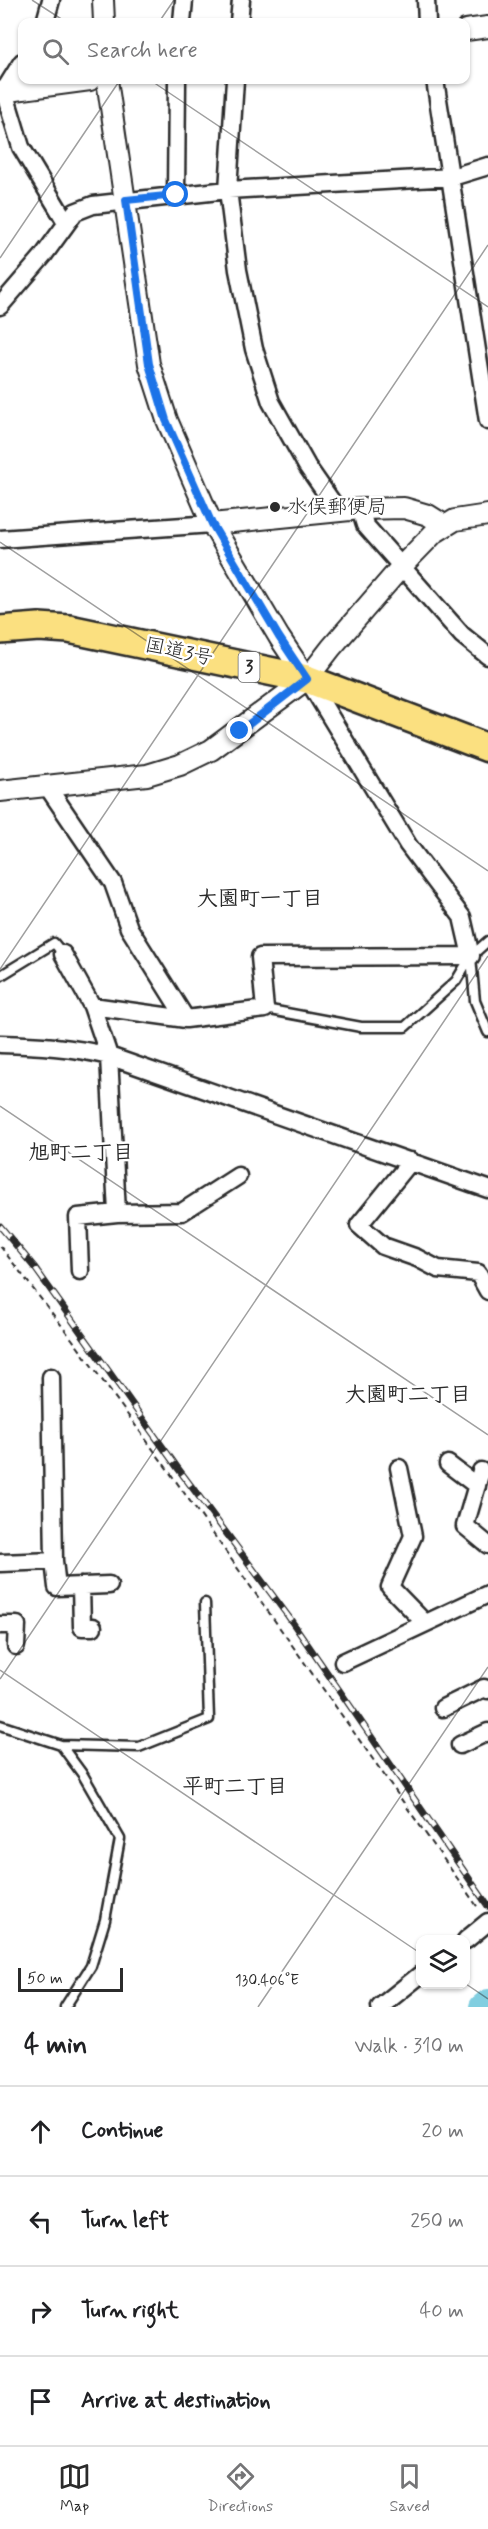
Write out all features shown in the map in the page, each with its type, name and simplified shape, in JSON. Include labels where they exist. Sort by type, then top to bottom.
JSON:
[{"type":"highway","name":"国道3号","points":[[0,630],[39,627],[69,629],[307,679],[488,748]]},
{"type":"street","points":[[46,18],[51,0]]},
{"type":"street","points":[[103,0],[104,18]]},
{"type":"street","points":[[182,18],[184,0]]},
{"type":"street","points":[[239,18],[241,0]]},
{"type":"street","points":[[426,0],[427,18]]},
{"type":"street","points":[[470,29],[488,27]]},
{"type":"street","points":[[2,92],[18,68]]},
{"type":"street","points":[[2,92],[61,84]]},
{"type":"street","points":[[92,1006],[186,1019],[265,1009],[260,957],[471,956],[462,917],[408,845],[279,637],[212,524],[166,420],[149,364],[107,84]]},
{"type":"street","points":[[176,195],[177,84]]},
{"type":"street","points":[[235,84],[228,190],[238,270],[254,349],[272,402],[307,466],[339,512]]},
{"type":"street","points":[[436,84],[452,177],[488,421]]},
{"type":"street","points":[[2,92],[21,147],[66,222]]},
{"type":"street","points":[[0,306],[43,256],[75,212],[93,205],[228,190],[452,177],[488,166]]},
{"type":"street","points":[[0,539],[212,524],[360,509],[404,508],[428,515],[444,525]]},
{"type":"street","points":[[360,509],[365,525],[462,635],[488,656]]},
{"type":"street","points":[[0,790],[147,775],[180,765],[211,750],[240,731],[307,679],[402,566],[444,525],[455,520],[488,515]]},
{"type":"street","points":[[47,786],[113,882],[129,928],[186,1019]]},
{"type":"street","points":[[63,954],[92,1006],[109,1056],[117,1213]]},
{"type":"street","points":[[0,1044],[76,1048],[109,1056],[488,1189]]},
{"type":"street","points":[[411,1161],[359,1225],[383,1246],[417,1258],[438,1269],[478,1273],[488,1291]]},
{"type":"street","points":[[80,1271],[78,1217],[117,1213],[182,1212],[238,1176]]},
{"type":"street","points":[[51,1377],[54,1562],[57,1587],[109,1585]]},
{"type":"street","points":[[448,1464],[479,1478],[465,1526],[488,1545]]},
{"type":"street","points":[[399,1468],[412,1536],[390,1587],[425,1623]]},
{"type":"street","points":[[0,1563],[54,1562]]},
{"type":"street","points":[[81,1586],[82,1628]]},
{"type":"street","points":[[343,1662],[488,1594]]},
{"type":"street","points":[[0,1625],[17,1625],[16,1646]]},
{"type":"street","points":[[442,1708],[484,1688],[488,1690]]},
{"type":"street","points":[[460,1745],[488,1731]]},
{"type":"street","points":[[469,1935],[485,1917]]},
{"type":"street","points":[[380,2007],[416,1978]]},
{"type":"lane","points":[[265,1009],[362,1027],[405,1027],[456,981],[471,956],[488,941]]},
{"type":"lane","points":[[0,976],[54,943],[63,954]]},
{"type":"lane","points":[[471,956],[475,1001],[488,1032]]},
{"type":"lane","points":[[0,1725],[61,1745],[139,1748],[209,1719],[205,1603]]},
{"type":"lane","points":[[61,1745],[83,1775],[120,1839],[105,1920],[91,1966],[65,2007]]},
{"type":"path","points":[[0,1246],[163,1463],[485,1917]]},
{"type":"waterway","points":[[482,2007],[488,2002]]},
{"type":"railway","points":[[0,1226],[35,1268],[177,1467],[288,1616],[488,1906]]},
{"type":"place","name":"水俣郵便局","points":[[275,507]]},
{"type":"district","name":"大園町一丁目","points":[[260,899]]},
{"type":"district","name":"旭町二丁目","points":[[81,1153]]},
{"type":"district","name":"大園町二丁目","points":[[408,1395]]},
{"type":"district","name":"平町二丁目","points":[[235,1787]]},
{"type":"route","points":[[176,195],[126,200],[149,364],[166,420],[212,524],[279,637],[307,679],[240,731]]}]
